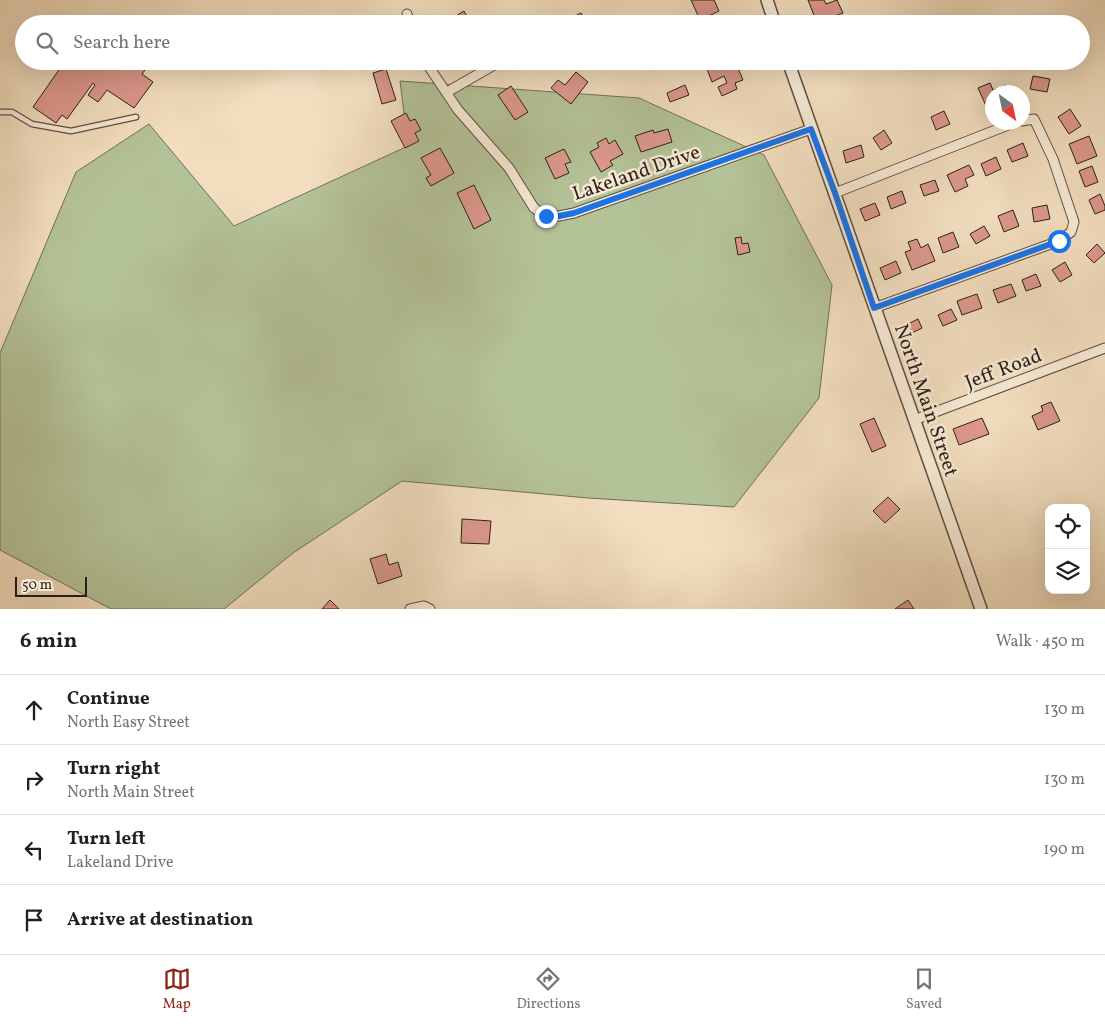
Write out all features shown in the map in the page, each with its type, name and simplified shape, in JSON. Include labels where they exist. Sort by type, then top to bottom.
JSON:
[{"type":"street","points":[[767,0],[772,15]]},
{"type":"street","name":"Lakeland Drive","points":[[431,70],[476,131],[509,168],[534,208],[546,216],[574,213],[811,129]]},
{"type":"street","points":[[447,92],[485,70]]},
{"type":"street","name":"North Main Street","points":[[791,70],[981,609]]},
{"type":"street","points":[[874,308],[1059,241],[1071,232],[1074,222],[1052,159],[1034,119],[1030,120]]},
{"type":"street","points":[[835,193],[996,130]]},
{"type":"street","name":"Jeff Road","points":[[914,420],[1105,348]]},
{"type":"street","points":[[410,609],[424,606],[430,609]]},
{"type":"lane","points":[[0,112],[12,112],[32,124],[71,131],[136,117]]},
{"type":"green space","points":[[400,81],[639,98],[764,155],[832,285],[819,398],[734,507],[588,498],[402,481],[293,553],[224,609],[111,609],[0,550],[0,353],[76,172],[149,124],[234,226],[408,146]]},
{"type":"building","points":[[691,0],[714,0],[719,11],[711,15],[698,15]]},
{"type":"building","points":[[808,0],[824,0],[826,4],[837,0],[843,13],[838,15],[814,15]]},
{"type":"building","points":[[464,11],[466,15],[458,15]]},
{"type":"building","points":[[59,70],[145,70],[142,74],[153,82],[134,108],[107,90],[98,102],[88,95],[95,85],[93,83],[67,119],[62,115],[56,123],[33,107]]},
{"type":"building","points":[[386,70],[396,100],[382,104],[373,73]]},
{"type":"building","points":[[707,70],[739,70],[743,80],[735,83],[737,89],[722,96],[718,87],[727,83],[724,76],[712,82]]},
{"type":"building","points":[[576,72],[588,82],[571,104],[551,88],[558,80],[565,85]]},
{"type":"building","points":[[1033,76],[1050,79],[1047,92],[1030,89]]},
{"type":"building","points":[[685,85],[689,95],[670,102],[667,93]]},
{"type":"building","points":[[985,85],[985,104],[978,88]]},
{"type":"building","points":[[511,86],[528,112],[515,120],[498,95]]},
{"type":"building","points":[[1070,109],[1081,126],[1069,134],[1058,117]]},
{"type":"building","points":[[944,111],[950,124],[936,130],[931,117]]},
{"type":"building","points":[[406,113],[410,121],[415,119],[421,130],[415,133],[419,141],[405,148],[391,121]]},
{"type":"building","points":[[668,129],[672,142],[641,152],[635,136],[653,130],[654,133]]},
{"type":"building","points":[[884,130],[892,143],[881,150],[873,138]]},
{"type":"building","points":[[1089,136],[1097,156],[1077,164],[1069,144]]},
{"type":"building","points":[[606,138],[609,144],[615,140],[623,154],[610,161],[613,165],[601,172],[590,152],[599,147],[597,143]]},
{"type":"building","points":[[1023,143],[1028,156],[1012,162],[1007,150]]},
{"type":"building","points":[[861,145],[864,157],[846,163],[843,151]]},
{"type":"building","points":[[440,148],[454,173],[431,186],[426,178],[431,175],[421,158]]},
{"type":"building","points":[[564,149],[571,162],[565,164],[569,173],[555,179],[545,158]]},
{"type":"building","points":[[996,157],[1001,169],[986,176],[981,164]]},
{"type":"building","points":[[969,165],[974,175],[965,179],[968,186],[955,192],[947,175]]},
{"type":"building","points":[[1092,166],[1098,182],[1085,187],[1079,171]]},
{"type":"building","points":[[935,180],[939,191],[924,196],[920,185]]},
{"type":"building","points":[[474,185],[491,220],[474,229],[457,193]]},
{"type":"building","points":[[902,191],[906,203],[891,209],[887,197]]},
{"type":"building","points":[[1100,194],[1105,210],[1095,214],[1089,200]]},
{"type":"building","points":[[875,203],[880,215],[865,221],[860,209]]},
{"type":"building","points":[[1047,205],[1050,219],[1034,222],[1032,208]]},
{"type":"building","points":[[1013,210],[1019,226],[1004,232],[998,216]]},
{"type":"building","points":[[984,226],[990,236],[976,244],[970,234]]},
{"type":"building","points":[[953,232],[959,247],[943,253],[938,238]]},
{"type":"building","points":[[741,237],[742,244],[748,243],[750,252],[738,255],[735,238]]},
{"type":"building","points":[[917,239],[921,248],[928,244],[935,261],[912,270],[905,252],[911,250],[908,242]]},
{"type":"building","points":[[1097,244],[1105,253],[1094,263],[1086,255]]},
{"type":"building","points":[[896,261],[901,273],[885,280],[880,268]]},
{"type":"building","points":[[1065,262],[1072,275],[1060,282],[1052,270]]},
{"type":"building","points":[[1036,274],[1041,286],[1026,291],[1022,280]]},
{"type":"building","points":[[1011,284],[1016,296],[998,303],[993,290]]},
{"type":"building","points":[[977,294],[982,308],[962,315],[957,301]]},
{"type":"building","points":[[951,309],[957,320],[943,326],[938,315]]},
{"type":"building","points":[[918,319],[922,328],[908,335],[904,326]]},
{"type":"building","points":[[1051,402],[1060,421],[1038,430],[1032,416],[1043,411],[1041,406]]},
{"type":"building","points":[[874,418],[886,446],[872,452],[860,424]]},
{"type":"building","points":[[982,418],[989,434],[959,445],[953,429]]},
{"type":"building","points":[[888,497],[900,509],[885,523],[873,511]]},
{"type":"building","points":[[462,519],[491,521],[489,544],[461,543]]},
{"type":"building","points":[[386,554],[389,565],[398,562],[402,576],[378,584],[370,559]]},
{"type":"building","points":[[330,600],[339,609],[322,609]]},
{"type":"building","points":[[908,600],[914,609],[895,609]]},
{"type":"route","points":[[546,216],[574,213],[811,129],[874,308],[1059,241]]}]
